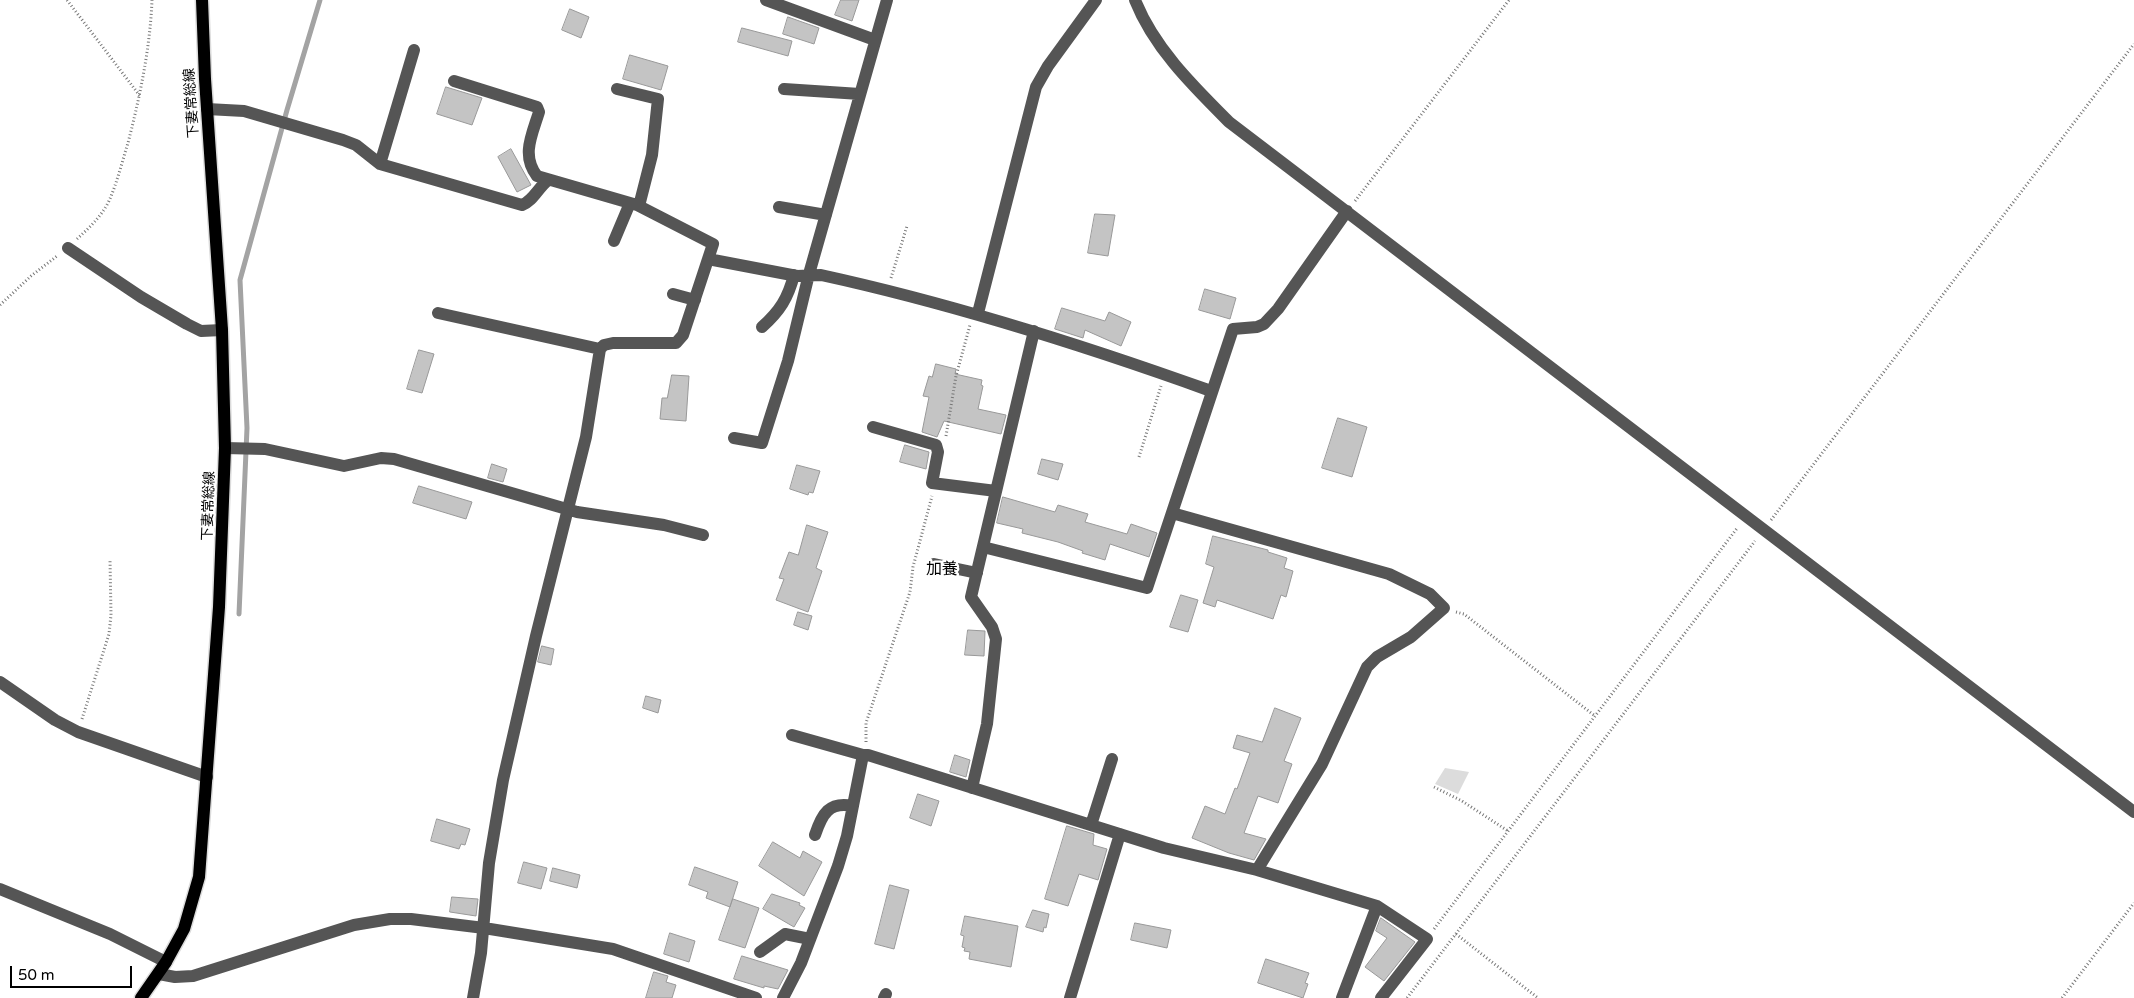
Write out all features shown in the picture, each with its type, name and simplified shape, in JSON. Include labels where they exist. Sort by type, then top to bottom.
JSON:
[{"type":"main road","name":"下妻常総線","points":[[141,998],[159,974],[184,929],[195,895],[201,861],[231,448],[207,109],[201,14],[202,0]]},
{"type":"street","points":[[766,0],[875,40]]},
{"type":"street","points":[[734,438],[762,443],[788,361],[808,274],[886,0]]},
{"type":"street","points":[[978,313],[1036,87],[1048,66],[1096,0]]},
{"type":"street","points":[[1135,0],[1163,49],[1198,91],[1229,122],[2134,812]]},
{"type":"street","points":[[380,164],[414,50]]},
{"type":"street","points":[[454,81],[537,107],[539,112],[528,148],[528,158],[537,176],[635,205],[713,244],[683,335],[676,343],[613,343],[604,345],[600,349],[586,437],[567,509],[503,780],[489,863],[484,928],[473,998]]},
{"type":"street","points":[[614,242],[635,205],[652,155],[658,99],[617,89]]},
{"type":"street","points":[[784,89],[860,94]]},
{"type":"street","points":[[207,109],[244,111],[350,142],[380,164],[522,205],[528,203],[540,186],[548,180]]},
{"type":"street","points":[[779,207],[826,214]]},
{"type":"street","points":[[982,547],[1147,588],[1233,329],[1257,327],[1264,324],[1278,309],[1348,211]]},
{"type":"street","points":[[68,248],[141,297],[187,324],[201,331],[222,330]]},
{"type":"street","points":[[708,259],[794,276],[821,274],[978,313],[1034,330],[1211,391]]},
{"type":"street","points":[[762,327],[778,313],[785,302],[794,276]]},
{"type":"street","points":[[673,294],[695,300]]},
{"type":"street","points":[[438,313],[600,349]]},
{"type":"street","points":[[972,788],[987,724],[996,639],[992,627],[971,598],[1034,330]]},
{"type":"street","points":[[873,427],[936,445],[938,452],[932,483],[996,491]]},
{"type":"street","points":[[231,448],[253,448],[344,466],[381,458],[394,459],[567,509],[664,525],[703,535]]},
{"type":"street","points":[[1172,513],[1389,574],[1430,594],[1444,608],[1411,637],[1377,657],[1367,667],[1322,764],[1257,870]]},
{"type":"street","points":[[934,564],[977,573]]},
{"type":"street","points":[[0,682],[55,720],[78,732],[207,777]]},
{"type":"street","points":[[792,735],[865,755],[1120,834],[1257,870],[1377,906],[1426,940],[1381,998]]},
{"type":"street","points":[[783,998],[810,939],[838,866],[865,755]]},
{"type":"street","points":[[1091,825],[1112,759]]},
{"type":"street","points":[[815,835],[821,816],[830,807],[838,804],[853,806]]},
{"type":"street","points":[[1070,998],[1120,834]]},
{"type":"street","points":[[0,889],[110,934],[166,962]]},
{"type":"street","points":[[1342,998],[1377,906]]},
{"type":"street","points":[[159,974],[174,977],[193,976],[354,925],[390,919],[428,920],[612,949],[756,998]]},
{"type":"street","points":[[760,952],[785,934],[810,939]]},
{"type":"path","points":[[67,0],[140,96]]},
{"type":"path","points":[[0,305],[30,276],[68,248],[98,219],[109,202],[140,96],[151,34],[152,0]]},
{"type":"path","points":[[1348,211],[1509,0]]},
{"type":"path","points":[[886,290],[907,226]]},
{"type":"path","points":[[1139,457],[1165,375]]},
{"type":"path","points":[[1426,940],[1746,517]]},
{"type":"path","points":[[78,732],[109,634],[111,615],[110,560]]},
{"type":"path","points":[[865,755],[866,723],[910,592]]},
{"type":"path","points":[[1444,608],[1464,614],[1595,716]]},
{"type":"path","points":[[1434,787],[1462,801],[1508,831]]},
{"type":"path","points":[[2062,998],[2134,903]]},
{"type":"path","points":[[1456,934],[1538,998]]},
{"type":"shaded area","points":[[1445,768],[1469,772],[1458,794],[1435,784]]},
{"type":"building","points":[[841,0],[859,0],[852,21],[835,15]]},
{"type":"building","points":[[570,9],[589,17],[581,38],[562,30]]},
{"type":"building","points":[[788,17],[819,28],[814,44],[783,34]]},
{"type":"building","points":[[742,28],[792,41],[788,56],[738,42]]},
{"type":"building","points":[[630,55],[668,66],[661,90],[623,79]]},
{"type":"building","points":[[446,87],[482,98],[472,125],[437,114]]},
{"type":"building","points":[[511,149],[531,185],[517,192],[498,157]]},
{"type":"building","points":[[1095,214],[1115,215],[1108,256],[1088,253]]},
{"type":"building","points":[[1205,289],[1236,298],[1230,319],[1199,310]]},
{"type":"building","points":[[1062,308],[1105,321],[1109,312],[1131,322],[1121,346],[1085,330],[1083,338],[1055,329]]},
{"type":"building","points":[[419,350],[434,354],[422,393],[407,389]]},
{"type":"building","points":[[936,364],[956,369],[955,374],[982,380],[981,385],[983,386],[978,409],[1006,415],[1001,434],[944,421],[937,437],[922,432],[929,397],[923,396],[929,376],[932,377]]},
{"type":"building","points":[[672,375],[689,376],[686,421],[660,419],[662,398],[667,398]]},
{"type":"building","points":[[1338,418],[1367,427],[1352,477],[1322,468]]},
{"type":"building","points":[[905,445],[929,452],[926,469],[900,462]]},
{"type":"building","points":[[1042,459],[1063,464],[1058,480],[1038,474]]},
{"type":"building","points":[[492,464],[507,469],[503,482],[488,478]]},
{"type":"building","points":[[797,465],[820,471],[813,493],[809,492],[808,495],[790,489]]},
{"type":"building","points":[[419,486],[472,502],[466,519],[413,503]]},
{"type":"building","points":[[1003,497],[1055,512],[1058,505],[1088,514],[1085,522],[1127,534],[1131,524],[1157,533],[1149,557],[1110,544],[1105,560],[1082,553],[1083,551],[1058,542],[1022,533],[1023,529],[997,523]]},
{"type":"building","points":[[807,525],[828,532],[816,568],[822,571],[808,612],[776,600],[784,579],[779,578],[789,552],[798,555]]},
{"type":"building","points":[[1213,536],[1268,550],[1268,552],[1287,558],[1284,568],[1293,571],[1286,597],[1281,595],[1273,619],[1217,600],[1215,607],[1203,603],[1214,567],[1206,564]]},
{"type":"building","points":[[1181,595],[1198,600],[1188,632],[1170,627]]},
{"type":"building","points":[[798,612],[812,616],[808,630],[794,625]]},
{"type":"building","points":[[968,630],[985,631],[984,656],[965,655]]},
{"type":"building","points":[[542,646],[554,649],[551,665],[538,662]]},
{"type":"building","points":[[646,696],[661,700],[658,713],[643,708]]},
{"type":"building","points":[[1275,708],[1301,718],[1284,761],[1292,764],[1278,803],[1258,796],[1244,833],[1266,839],[1254,860],[1229,853],[1192,838],[1205,806],[1225,814],[1235,788],[1237,789],[1250,753],[1233,748],[1237,735],[1262,742]]},
{"type":"building","points":[[955,755],[970,760],[966,777],[950,772]]},
{"type":"building","points":[[918,794],[939,801],[931,826],[910,818]]},
{"type":"building","points":[[437,819],[470,829],[465,845],[461,844],[459,849],[431,841]]},
{"type":"building","points":[[1067,826],[1094,834],[1093,845],[1107,849],[1098,880],[1079,874],[1068,906],[1045,899]]},
{"type":"building","points":[[773,842],[800,858],[803,851],[822,862],[804,896],[759,866]]},
{"type":"building","points":[[524,862],[547,868],[541,889],[518,883]]},
{"type":"building","points":[[695,867],[738,882],[730,907],[706,898],[708,892],[689,885]]},
{"type":"building","points":[[553,868],[580,875],[577,888],[550,881]]},
{"type":"building","points":[[890,885],[909,890],[894,949],[875,944]]},
{"type":"building","points":[[772,894],[800,903],[799,905],[805,908],[794,927],[763,909]]},
{"type":"building","points":[[452,897],[478,899],[476,916],[450,912]]},
{"type":"building","points":[[733,899],[759,908],[745,948],[719,940]]},
{"type":"building","points":[[1033,910],[1049,914],[1046,928],[1044,927],[1043,932],[1026,927]]},
{"type":"building","points":[[965,916],[1018,926],[1011,967],[969,959],[970,952],[964,951],[965,948],[962,947],[964,936],[961,935]]},
{"type":"building","points":[[1381,918],[1415,942],[1384,981],[1365,967],[1387,938],[1376,931]]},
{"type":"building","points":[[1135,923],[1171,930],[1167,948],[1131,940]]},
{"type":"building","points":[[670,933],[695,941],[689,962],[664,954]]},
{"type":"building","points":[[742,956],[788,970],[778,989],[764,986],[764,988],[734,979]]},
{"type":"building","points":[[1266,959],[1309,973],[1305,983],[1308,984],[1303,998],[1258,983]]},
{"type":"building","points":[[654,972],[668,976],[666,982],[676,985],[672,998],[646,998]]},
{"type":"waterway","points":[[239,614],[247,428],[240,280],[287,110],[320,0]]},
{"type":"district","name":"加養","points":[[942,570]]}]
